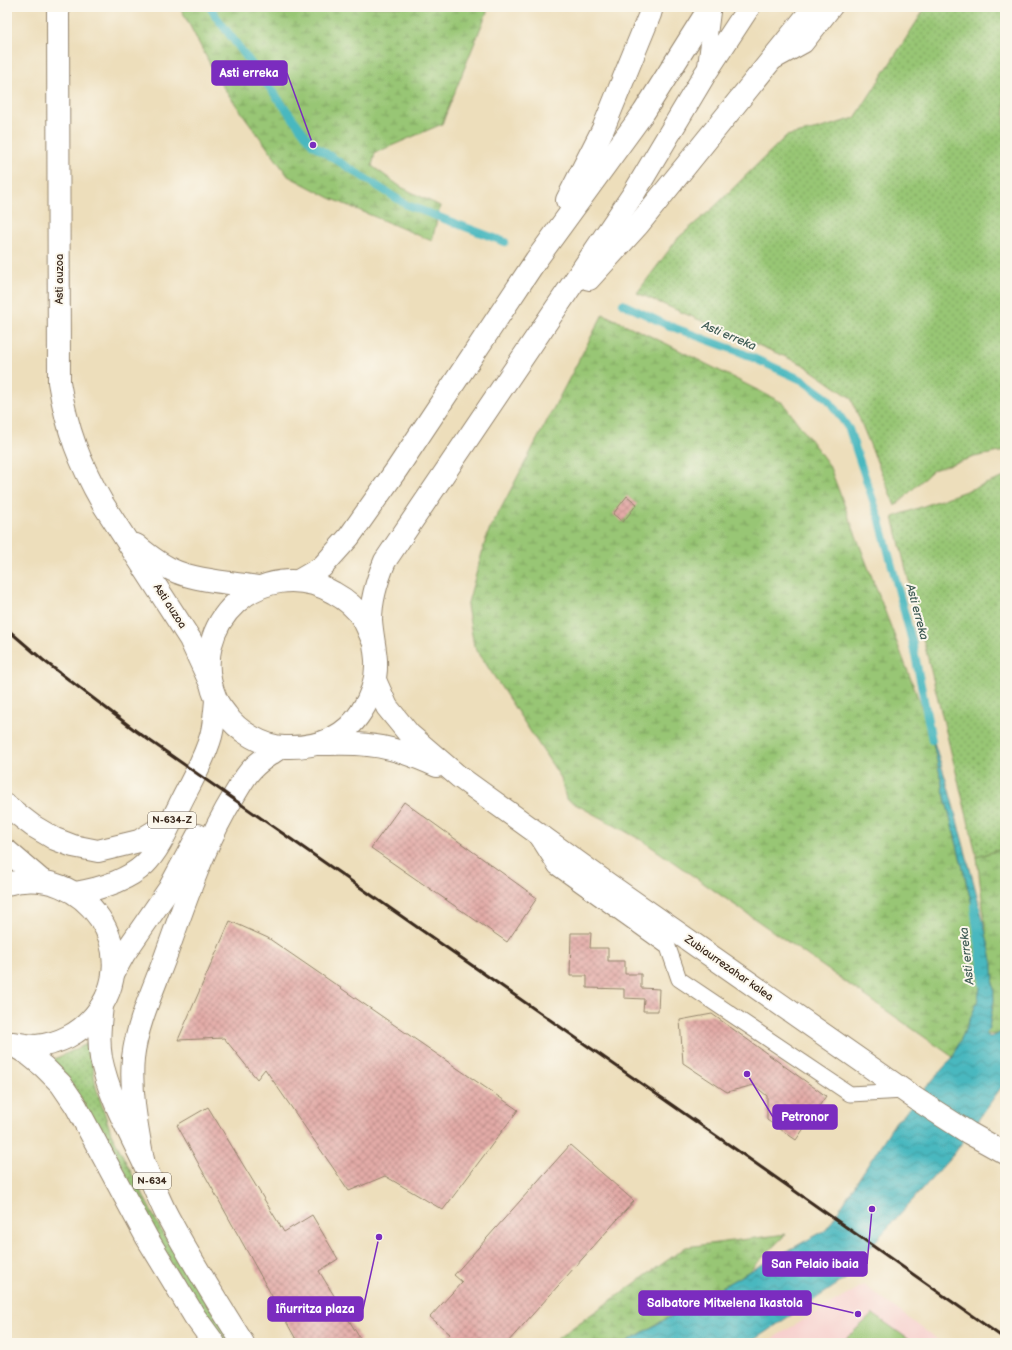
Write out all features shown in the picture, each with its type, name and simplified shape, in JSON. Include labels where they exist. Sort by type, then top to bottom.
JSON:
[{"type":"main road","name":"Asti auzoa","points":[[58,7],[59,382],[64,409],[80,462],[103,504],[190,638],[213,690],[232,722],[254,739],[280,747],[299,748],[318,744]]},
{"type":"main road","points":[[536,260],[603,129],[652,7]]},
{"type":"main road","points":[[298,581],[322,567],[349,537],[397,469],[536,260],[644,112],[710,7]]},
{"type":"main road","points":[[318,744],[334,737],[349,726],[361,713],[369,697],[375,680],[376,661],[371,620],[372,604],[378,578],[385,561],[634,193],[705,74],[749,7]]},
{"type":"main road","points":[[541,331],[638,225],[814,7]]},
{"type":"main road","name":"Asti auzoa","points":[[124,535],[150,557],[176,572],[203,579],[259,587]]},
{"type":"main road","points":[[213,690],[208,657],[213,635],[224,616],[239,599],[259,587],[278,582],[298,581],[323,586],[345,599],[362,618],[373,641]]},
{"type":"main road","name":"Zubiaurrezahar kalea","points":[[375,680],[387,707],[400,724],[409,734],[458,776],[910,1095],[968,1134],[1005,1153]]},
{"type":"main road","name":"N-634-Z","points":[[75,893],[93,890],[127,877],[144,864],[155,852],[205,752],[211,736],[213,690]]},
{"type":"main road","name":"Zubiaurrezahar kalea","points":[[318,744],[368,745],[392,749],[418,757],[458,776]]},
{"type":"main road","points":[[143,1160],[135,1116],[132,1085],[133,1057],[140,1023],[201,861],[224,812],[251,770],[280,747]]},
{"type":"main road","name":"N-634-Z","points":[[113,974],[124,954],[168,889],[201,828],[215,806],[231,788],[251,770]]},
{"type":"main road","points":[[7,806],[33,826],[54,839],[73,846],[98,851],[139,841],[171,821]]},
{"type":"main road","name":"N-634","points":[[7,851],[41,880]]},
{"type":"main road","name":"N-634","points":[[7,884],[19,881],[41,880],[59,885],[75,893],[93,908],[106,928],[113,950],[113,974],[109,990],[102,1006],[85,1027],[62,1040],[36,1046],[8,1043]]},
{"type":"main road","name":"N-634","points":[[102,1006],[99,1035],[101,1057],[106,1079],[123,1122],[143,1160],[168,1216],[243,1343]]},
{"type":"main road","name":"N-634","points":[[8,1043],[28,1054],[61,1084],[76,1106],[147,1238],[195,1317],[214,1343]]},
{"type":"main road","points":[[195,1317],[207,1343]]},
{"type":"lane","points":[[705,74],[713,7]]},
{"type":"lane","points":[[766,67],[806,45],[834,7]]},
{"type":"lane","points":[[533,830],[556,867],[668,947],[679,980],[850,1094],[910,1095]]},
{"type":"shaded area","points":[[864,1285],[942,1343],[764,1343]]},
{"type":"green space","points":[[180,7],[489,7],[442,124],[375,153],[372,166],[401,187],[440,206],[432,241],[330,198],[288,176],[220,83]]},
{"type":"green space","points":[[926,7],[1005,7],[1005,451],[974,457],[933,470],[895,506],[851,398],[802,364],[637,293],[678,238],[713,208],[786,136],[818,129],[855,118]]},
{"type":"green space","points":[[603,314],[665,343],[783,403],[829,465],[930,729],[943,789],[983,949],[983,973],[977,1003],[953,1057],[643,841],[566,799],[561,778],[474,646],[467,606],[487,535]]},
{"type":"green space","points":[[1005,477],[1005,848],[977,857],[893,517]]},
{"type":"green space","points":[[1005,848],[1005,1029],[996,1035],[986,1034],[989,1027],[994,1000],[977,857]]},
{"type":"green space","points":[[89,1043],[96,1087],[111,1133],[163,1234],[233,1343],[225,1343],[166,1256],[50,1061]]},
{"type":"green space","points":[[786,1234],[748,1272],[624,1343],[553,1343],[562,1335],[686,1247]]},
{"type":"green space","points":[[873,1314],[914,1343],[841,1343]]},
{"type":"water","points":[[930,729],[949,790],[979,903],[993,964],[994,1000],[989,1027],[986,1034],[990,1037],[1005,1029],[1005,1082],[954,1154],[863,1255],[856,1272],[749,1343],[624,1343],[748,1272],[826,1230],[896,1121],[903,1116],[953,1057],[977,1003],[983,973],[983,949],[943,789]]},
{"type":"building","points":[[627,496],[637,504],[623,522],[613,514]]},
{"type":"building","points":[[404,802],[537,898],[507,942],[371,848]]},
{"type":"building","points":[[230,921],[268,938],[518,1110],[443,1210],[385,1176],[349,1191],[265,1069],[257,1079],[224,1038],[178,1040]]},
{"type":"building","points":[[571,933],[591,933],[590,948],[608,948],[608,961],[625,961],[625,974],[641,974],[641,988],[659,989],[658,1011],[643,1011],[644,999],[624,998],[624,989],[587,988],[587,976],[570,976]]},
{"type":"building","points":[[712,1014],[826,1096],[796,1140],[767,1120],[767,1096],[754,1085],[727,1092],[683,1063],[680,1020]]},
{"type":"building","points":[[208,1107],[284,1232],[312,1215],[338,1259],[319,1271],[361,1340],[356,1343],[298,1343],[177,1125]]},
{"type":"building","points":[[570,1145],[634,1201],[507,1343],[441,1343],[450,1334],[430,1317],[462,1282],[454,1275]]},
{"type":"waterway","name":"Asti erreka","points":[[210,7],[313,145],[407,205],[505,242]]},
{"type":"waterway","name":"Asti erreka","points":[[623,304],[667,325],[740,352],[802,380],[828,399],[849,429],[880,521],[913,645],[932,740]]},
{"type":"waterway","name":"Asti erreka","points":[[974,906],[983,973],[983,984]]},
{"type":"railway","points":[[7,629],[43,660],[136,731],[1005,1339]]},
{"type":"place","name":"Asti erreka","points":[[313,145]]},
{"type":"place","name":"Petronor","points":[[747,1074]]},
{"type":"place","name":"San Pelaio ibaia","points":[[872,1209]]},
{"type":"place","name":"Iñurritza plaza","points":[[379,1237]]},
{"type":"place","name":"Salbatore Mitxelena Ikastola","points":[[858,1314]]}]
